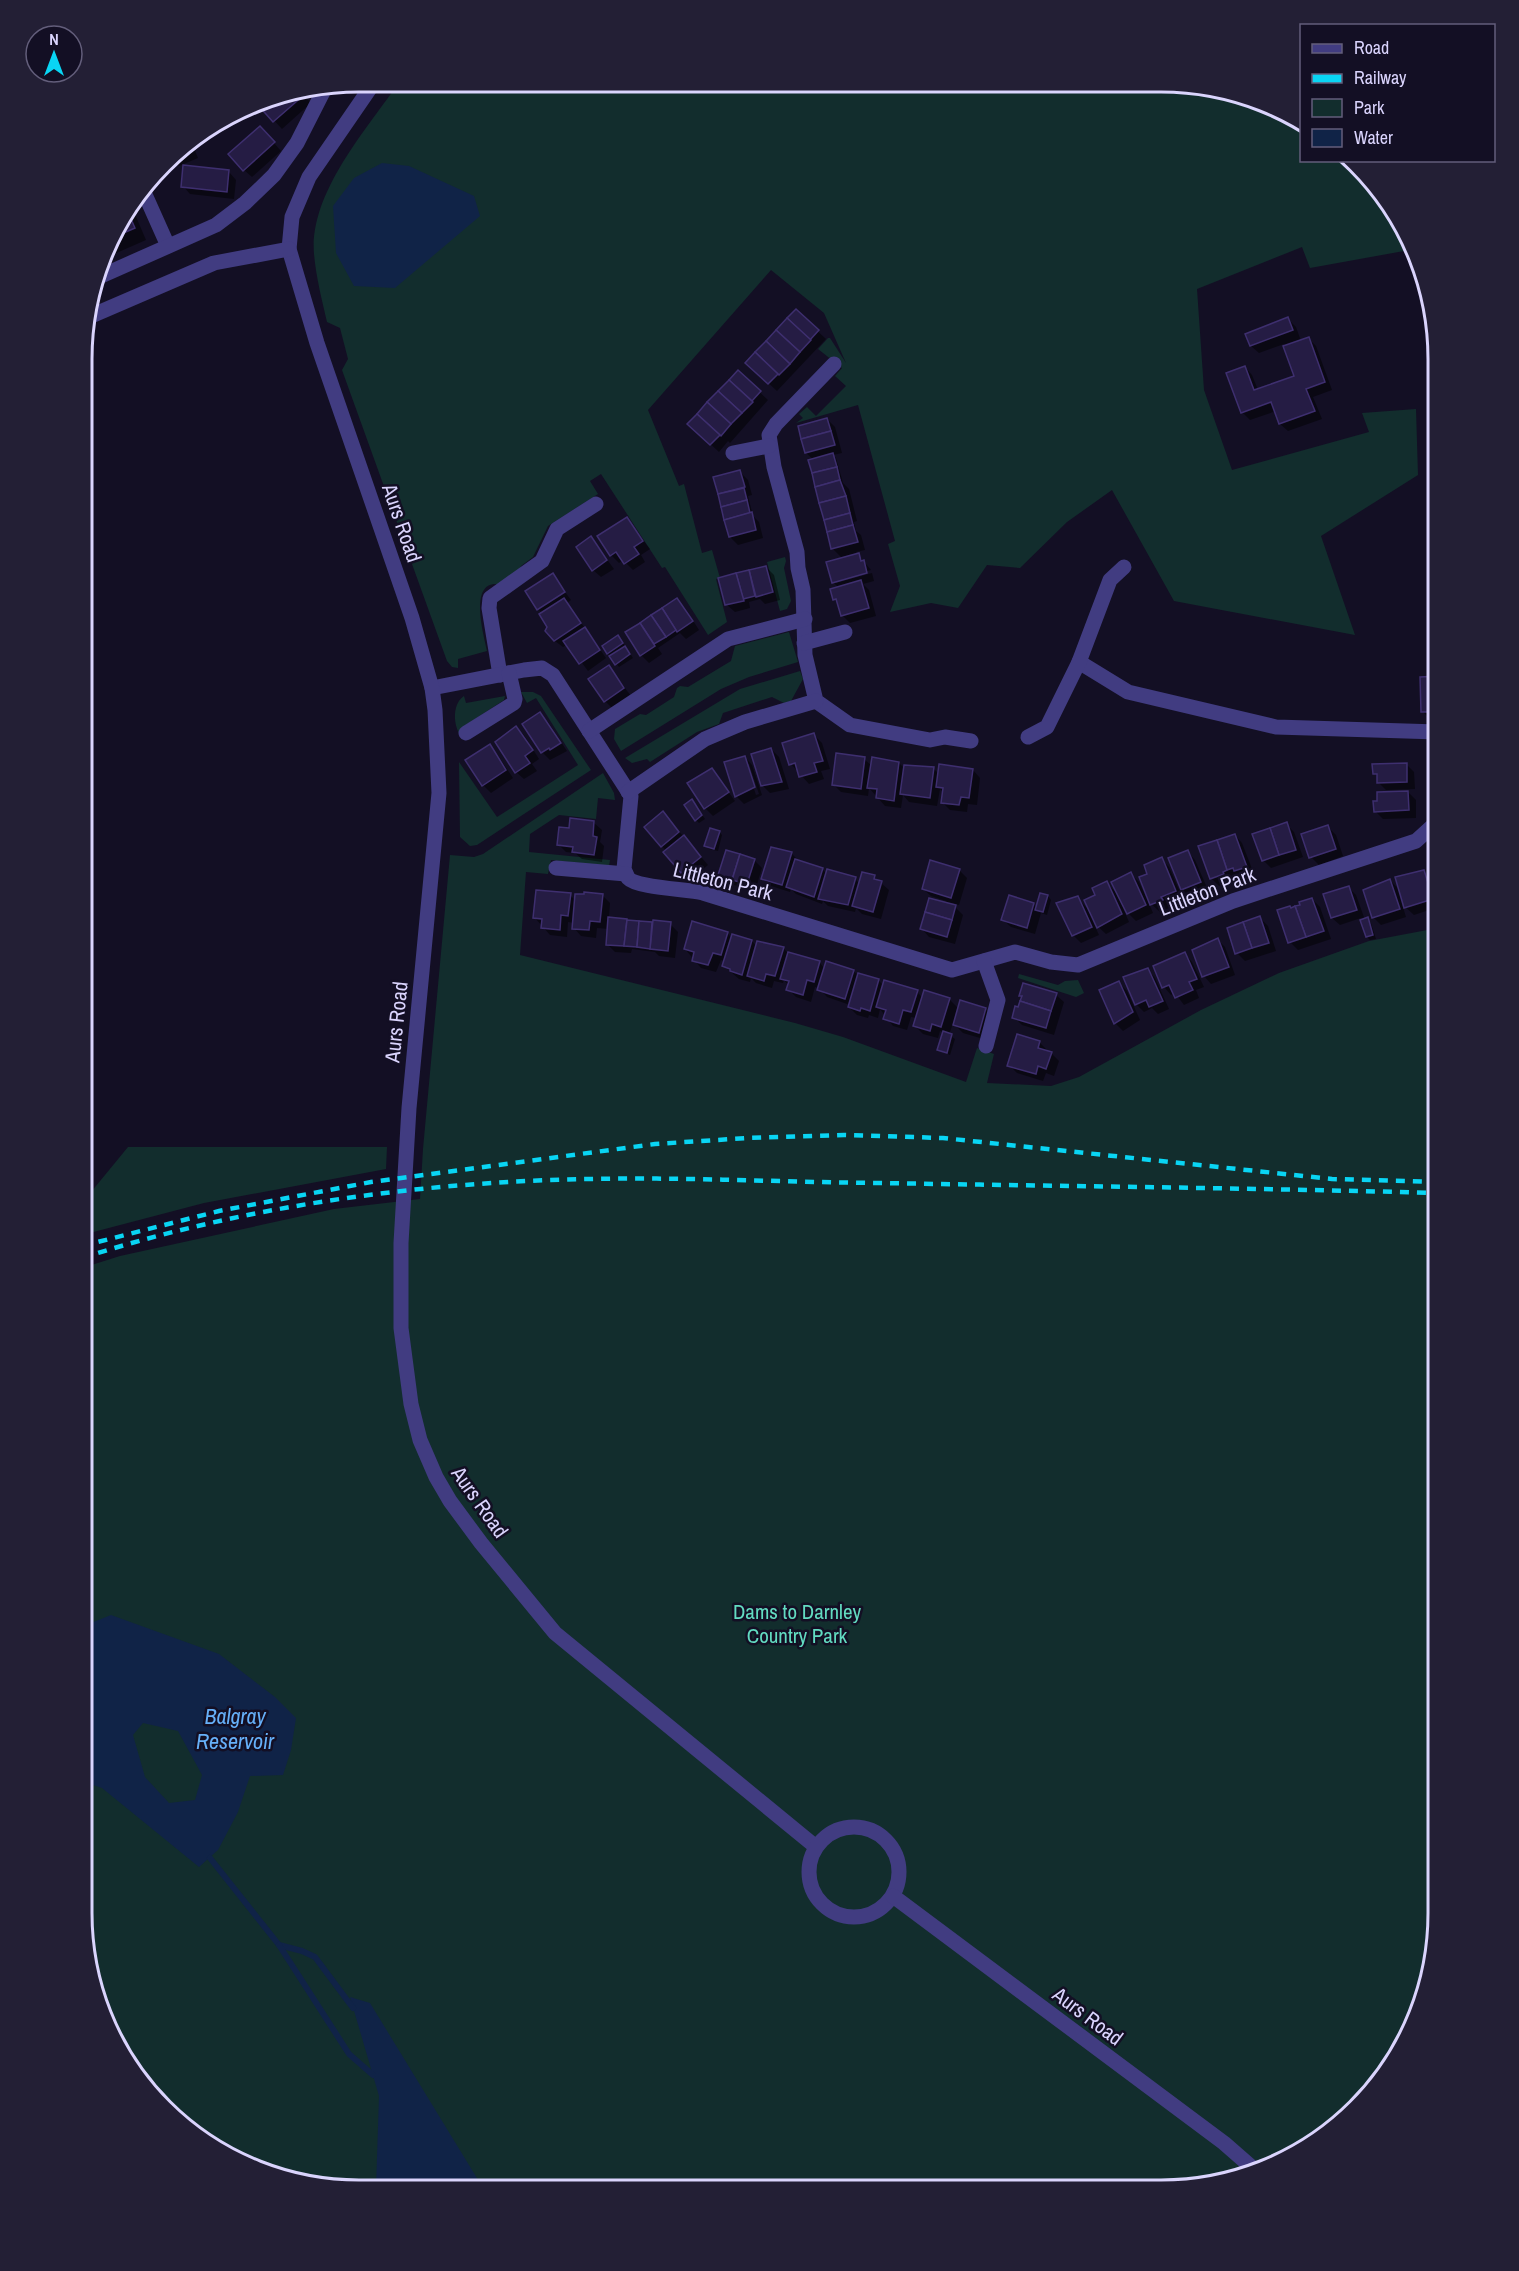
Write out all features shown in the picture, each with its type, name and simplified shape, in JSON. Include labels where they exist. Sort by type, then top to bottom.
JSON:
[{"type":"street","name":"Aurs Road","points":[[367,92],[309,177],[292,217],[289,249],[317,343],[412,618],[432,688],[437,729],[439,793],[409,1108],[401,1261],[401,1328],[405,1368],[420,1440],[436,1477],[450,1501],[481,1543],[555,1633],[816,1847]]},
{"type":"street","points":[[106,274],[216,225],[245,203],[274,175],[297,143],[323,94]]},
{"type":"street","points":[[146,197],[168,246]]},
{"type":"street","points":[[96,314],[214,263],[289,249]]},
{"type":"street","points":[[834,364],[776,424],[769,435],[769,446],[797,552],[805,620],[804,644],[816,701],[849,725],[930,740],[945,737],[971,741]]},
{"type":"street","points":[[733,453],[769,446]]},
{"type":"street","points":[[466,733],[514,704],[515,699],[504,674],[489,608],[490,598],[542,561],[557,529],[596,504]]},
{"type":"street","points":[[1028,737],[1047,728],[1079,662],[1110,580],[1124,567]]},
{"type":"street","points":[[589,731],[728,639],[805,620]]},
{"type":"street","points":[[804,644],[844,632]]},
{"type":"street","points":[[1079,662],[1128,692],[1276,727],[1428,732]]},
{"type":"street","points":[[432,688],[542,668],[552,675],[631,796],[624,869],[626,874]]},
{"type":"street","points":[[628,792],[705,740],[745,722],[816,701]]},
{"type":"street","name":"Littleton Park","points":[[556,868],[626,874],[634,882],[644,886],[686,889],[703,893],[952,970],[1015,952],[1051,962],[1078,965],[1233,901],[1416,841],[1428,830]]},
{"type":"street","points":[[984,961],[998,1000],[986,1046]]},
{"type":"street","points":[[856,1827],[871,1830],[884,1838],[894,1851],[899,1865],[898,1881],[892,1896],[883,1907],[871,1914],[857,1917],[842,1916],[829,1910],[818,1900],[810,1881],[810,1860],[816,1847],[826,1836],[840,1829],[856,1827]]},
{"type":"street","name":"Aurs Road","points":[[892,1896],[1224,2143],[1248,2164]]},
{"type":"green space","points":[[392,92],[1178,92],[1229,101],[1278,119],[1300,131],[1300,162],[1340,162],[1349,170],[1382,210],[1405,251],[1310,268],[1302,247],[1197,289],[1204,390],[1232,470],[1369,432],[1362,413],[1416,409],[1418,475],[1321,536],[1355,635],[1174,601],[1112,490],[1067,522],[1020,568],[987,565],[958,608],[931,603],[890,612],[900,586],[888,544],[895,541],[858,405],[796,423],[803,418],[799,414],[807,407],[816,416],[846,386],[835,376],[842,368],[818,349],[828,338],[846,363],[824,313],[771,270],[648,410],[679,486],[684,484],[702,553],[712,550],[720,578],[716,579],[727,622],[708,635],[665,567],[662,568],[601,474],[590,481],[598,494],[548,526],[533,557],[521,566],[519,571],[498,584],[489,585],[483,591],[480,611],[487,651],[458,659],[458,668],[452,667],[447,661],[342,370],[348,359],[340,328],[327,322],[318,280],[314,254],[315,231],[321,208],[330,185],[357,141]]},
{"type":"green space","points":[[785,557],[784,568],[791,601],[787,609],[780,611],[767,562]]},
{"type":"green space","points":[[789,632],[798,662],[749,677],[721,689],[621,751],[614,739],[615,729],[640,714],[646,715],[674,697],[680,686],[688,687],[731,661],[735,646]]},
{"type":"green space","points":[[800,671],[803,679],[791,701],[784,703],[772,697],[723,713],[719,724],[697,732],[650,762],[647,759],[632,763],[625,758],[740,689]]},
{"type":"green space","points":[[521,692],[533,692],[541,696],[591,770],[477,845],[470,846],[460,837],[459,762],[497,817],[578,765],[536,698],[527,703]]},
{"type":"green space","points":[[464,696],[466,703],[505,696],[504,700],[461,728],[459,733],[455,713],[460,699]]},
{"type":"green space","name":"Dams to Darnley Country Park","points":[[603,773],[614,793],[615,800],[598,798],[596,819],[559,815],[530,834],[529,852],[610,860],[609,866],[551,860],[548,874],[526,872],[520,955],[795,1023],[843,1037],[966,1082],[977,1048],[994,1054],[987,1083],[1051,1086],[1079,1077],[1201,1010],[1279,973],[1369,941],[1428,930],[1427,1930],[1422,1964],[1413,1998],[1392,2046],[1372,2075],[1349,2101],[1323,2124],[1294,2144],[1263,2159],[1229,2170],[1195,2177],[1160,2180],[341,2179],[307,2174],[273,2165],[225,2144],[196,2124],[170,2101],[147,2075],[127,2046],[106,1998],[97,1964],[92,1930],[92,1265],[120,1256],[334,1209],[420,1199],[450,855],[474,857],[483,854]]},
{"type":"green space","points":[[1019,974],[1058,985],[1065,981],[1078,980],[1084,993],[1076,997],[1018,978]]},
{"type":"green space","points":[[128,1147],[387,1147],[386,1169],[204,1203],[92,1232],[92,1191]]},
{"type":"water","points":[[382,163],[409,166],[474,196],[480,216],[395,288],[354,286],[336,253],[333,206],[354,178]]},
{"type":"water","name":"Balgray Reservoir","points":[[111,1615],[219,1654],[275,1697],[296,1718],[291,1750],[283,1775],[250,1776],[238,1812],[218,1850],[199,1867],[102,1788],[92,1785],[92,1623]],"holes":[[[143,1723],[178,1731],[202,1775],[195,1800],[169,1803],[145,1777],[133,1735]]]},
{"type":"water","points":[[350,1997],[370,2003],[478,2180],[376,2180],[379,2096]]},
{"type":"building","points":[[300,99],[273,122],[262,110]]},
{"type":"building","points":[[260,126],[275,142],[243,171],[228,154]]},
{"type":"building","points":[[183,165],[229,170],[227,192],[181,187]]},
{"type":"building","points":[[131,219],[135,228],[123,233]]},
{"type":"building","points":[[796,309],[819,330],[810,340],[787,318]]},
{"type":"building","points":[[1288,317],[1293,330],[1250,346],[1245,334]]},
{"type":"building","points":[[787,318],[811,340],[800,352],[776,330]]},
{"type":"building","points":[[776,330],[800,352],[790,364],[766,341]]},
{"type":"building","points":[[1309,337],[1325,382],[1306,389],[1315,411],[1279,424],[1271,402],[1241,413],[1226,373],[1245,366],[1254,390],[1294,376],[1283,346]]},
{"type":"building","points":[[766,341],[790,364],[779,375],[755,352]]},
{"type":"building","points":[[755,352],[778,374],[768,384],[745,363]]},
{"type":"building","points":[[738,370],[761,391],[752,401],[729,380]]},
{"type":"building","points":[[729,380],[753,402],[742,413],[718,391]]},
{"type":"building","points":[[718,391],[742,413],[731,424],[707,402]]},
{"type":"building","points":[[707,402],[731,424],[721,436],[697,414]]},
{"type":"building","points":[[697,414],[720,435],[710,445],[687,424]]},
{"type":"building","points":[[827,418],[831,431],[801,439],[798,426]]},
{"type":"building","points":[[831,431],[835,445],[805,453],[801,439]]},
{"type":"building","points":[[833,453],[837,467],[812,473],[808,460]]},
{"type":"building","points":[[837,467],[840,480],[815,487],[812,473]]},
{"type":"building","points":[[740,470],[745,487],[718,494],[713,477]]},
{"type":"building","points":[[840,480],[846,496],[819,503],[815,487]]},
{"type":"building","points":[[744,488],[747,500],[721,507],[718,494]]},
{"type":"building","points":[[846,496],[850,513],[824,520],[819,503]]},
{"type":"building","points":[[747,500],[750,513],[724,520],[721,507]]},
{"type":"building","points":[[752,512],[756,530],[729,537],[724,520]]},
{"type":"building","points":[[850,513],[853,525],[827,532],[824,520]]},
{"type":"building","points":[[627,517],[643,541],[634,547],[639,554],[624,564],[616,552],[610,556],[597,536]]},
{"type":"building","points":[[853,525],[858,542],[831,549],[827,532]]},
{"type":"building","points":[[591,536],[607,560],[592,571],[576,547]]},
{"type":"building","points":[[859,553],[861,561],[864,560],[867,573],[832,583],[826,562]]},
{"type":"building","points":[[766,566],[773,592],[756,597],[749,570]]},
{"type":"building","points":[[749,570],[755,596],[743,599],[736,573]]},
{"type":"building","points":[[553,573],[565,592],[537,610],[525,591]]},
{"type":"building","points":[[736,573],[744,601],[725,605],[718,578]]},
{"type":"building","points":[[861,580],[869,608],[841,616],[830,589]]},
{"type":"building","points":[[564,598],[581,623],[554,641],[545,631],[547,627],[539,614]]},
{"type":"building","points":[[677,598],[693,621],[677,632],[662,608]]},
{"type":"building","points":[[662,608],[676,630],[666,637],[651,615]]},
{"type":"building","points":[[651,615],[666,637],[654,644],[640,623]]},
{"type":"building","points":[[640,623],[655,646],[640,656],[625,632]]},
{"type":"building","points":[[585,627],[600,650],[579,664],[563,641]]},
{"type":"building","points":[[618,635],[623,643],[607,654],[602,646]]},
{"type":"building","points":[[625,646],[630,654],[615,665],[609,656]]},
{"type":"building","points":[[609,665],[624,688],[604,702],[588,679]]},
{"type":"building","points":[[1420,677],[1428,677],[1428,712],[1421,712]]},
{"type":"building","points":[[540,712],[561,743],[541,753],[522,724]]},
{"type":"building","points":[[516,726],[533,750],[525,756],[530,763],[515,773],[495,742]]},
{"type":"building","points":[[814,733],[823,761],[814,763],[817,772],[799,777],[795,763],[789,765],[782,743]]},
{"type":"building","points":[[490,744],[506,770],[482,786],[465,760]]},
{"type":"building","points":[[771,748],[782,782],[761,786],[751,754]]},
{"type":"building","points":[[836,753],[865,757],[861,789],[832,785]]},
{"type":"building","points":[[745,756],[755,787],[735,797],[724,762]]},
{"type":"building","points":[[872,757],[899,762],[894,801],[876,798],[877,789],[867,788]]},
{"type":"building","points":[[1407,763],[1407,782],[1377,783],[1377,774],[1373,774],[1372,764]]},
{"type":"building","points":[[939,764],[973,769],[969,798],[961,797],[959,805],[941,803],[943,788],[936,787]]},
{"type":"building","points":[[904,765],[934,767],[930,798],[900,794]]},
{"type":"building","points":[[712,768],[729,792],[704,809],[687,783]]},
{"type":"building","points":[[1408,791],[1409,810],[1374,812],[1373,801],[1377,801],[1377,792]]},
{"type":"building","points":[[692,799],[702,815],[695,821],[684,805]]},
{"type":"building","points":[[663,811],[679,832],[661,847],[644,827]]},
{"type":"building","points":[[570,818],[594,821],[593,836],[597,837],[594,855],[572,852],[573,847],[557,845],[559,827],[569,828]]},
{"type":"building","points":[[1287,822],[1296,850],[1279,855],[1270,828]]},
{"type":"building","points":[[1328,825],[1336,849],[1309,858],[1301,834]]},
{"type":"building","points":[[710,828],[720,831],[714,849],[704,846]]},
{"type":"building","points":[[1270,828],[1279,855],[1262,861],[1252,834]]},
{"type":"building","points":[[1235,834],[1247,867],[1234,871],[1233,868],[1227,870],[1217,840]]},
{"type":"building","points":[[684,835],[701,857],[681,873],[663,852]]},
{"type":"building","points":[[1217,840],[1227,870],[1223,872],[1224,874],[1210,879],[1198,846]]},
{"type":"building","points":[[771,847],[792,852],[782,885],[761,879]]},
{"type":"building","points":[[726,850],[740,854],[732,880],[718,875]]},
{"type":"building","points":[[1188,850],[1201,882],[1181,890],[1168,858]]},
{"type":"building","points":[[740,854],[755,859],[747,884],[732,880]]},
{"type":"building","points":[[1162,857],[1176,891],[1161,897],[1163,900],[1150,905],[1139,877],[1147,874],[1144,865]]},
{"type":"building","points":[[795,859],[823,868],[814,897],[786,887]]},
{"type":"building","points":[[930,860],[960,869],[951,898],[922,889]]},
{"type":"building","points":[[827,869],[856,877],[848,905],[818,899]]},
{"type":"building","points":[[1424,870],[1428,883],[1428,901],[1404,908],[1395,877]]},
{"type":"building","points":[[862,872],[875,875],[874,879],[882,881],[873,912],[852,906]]},
{"type":"building","points":[[1131,872],[1146,905],[1127,914],[1111,882]]},
{"type":"building","points":[[1390,879],[1400,909],[1372,918],[1363,890]]},
{"type":"building","points":[[1107,881],[1122,914],[1097,928],[1084,900],[1095,895],[1092,888]]},
{"type":"building","points":[[1349,886],[1357,910],[1331,918],[1323,894]]},
{"type":"building","points":[[536,890],[571,893],[568,916],[561,915],[560,930],[541,928],[542,919],[533,918]]},
{"type":"building","points":[[584,892],[603,894],[600,922],[590,921],[589,930],[572,929],[575,894],[584,894]]},
{"type":"building","points":[[1040,893],[1048,895],[1043,912],[1035,910]]},
{"type":"building","points":[[1009,895],[1034,903],[1027,928],[1001,920]]},
{"type":"building","points":[[1078,896],[1092,927],[1072,936],[1056,903]]},
{"type":"building","points":[[929,898],[956,905],[952,920],[925,912]]},
{"type":"building","points":[[1312,898],[1324,931],[1306,937],[1295,906],[1300,905],[1299,902]]},
{"type":"building","points":[[1290,906],[1291,908],[1295,906],[1306,937],[1288,943],[1277,910]]},
{"type":"building","points":[[925,912],[952,920],[947,937],[920,929]]},
{"type":"building","points":[[1260,916],[1269,943],[1252,948],[1243,922]]},
{"type":"building","points":[[608,917],[627,919],[624,946],[606,945]]},
{"type":"building","points":[[1368,917],[1373,935],[1366,937],[1360,920]]},
{"type":"building","points":[[627,920],[639,921],[637,947],[624,946]]},
{"type":"building","points":[[653,920],[671,922],[668,951],[650,949]]},
{"type":"building","points":[[639,921],[652,922],[650,949],[637,947]]},
{"type":"building","points":[[692,921],[728,932],[721,955],[713,953],[708,965],[692,961],[694,952],[684,949]]},
{"type":"building","points":[[1243,922],[1252,948],[1235,954],[1227,928]]},
{"type":"building","points":[[732,934],[752,940],[742,975],[722,966]]},
{"type":"building","points":[[1218,938],[1229,967],[1202,977],[1192,950]]},
{"type":"building","points":[[757,941],[784,947],[775,976],[766,974],[764,981],[747,976]]},
{"type":"building","points":[[788,952],[820,961],[814,982],[807,980],[803,995],[786,990],[789,981],[780,979]]},
{"type":"building","points":[[1185,952],[1197,979],[1189,982],[1193,990],[1175,998],[1169,985],[1162,988],[1153,966]]},
{"type":"building","points":[[826,961],[854,970],[845,999],[817,990]]},
{"type":"building","points":[[1148,968],[1163,1001],[1149,1007],[1146,1000],[1135,1005],[1123,977]]},
{"type":"building","points":[[858,973],[879,979],[870,1011],[848,1007]]},
{"type":"building","points":[[884,980],[918,990],[911,1012],[903,1010],[899,1024],[883,1019],[886,1010],[876,1007]]},
{"type":"building","points":[[1119,981],[1133,1012],[1114,1024],[1099,990]]},
{"type":"building","points":[[1023,983],[1057,993],[1051,1011],[1020,1001],[1022,996],[1019,996]]},
{"type":"building","points":[[924,990],[950,998],[941,1027],[932,1024],[930,1031],[913,1026]]},
{"type":"building","points":[[960,1000],[986,1008],[979,1033],[953,1025]]},
{"type":"building","points":[[1020,1001],[1051,1011],[1046,1028],[1012,1018],[1015,1006],[1018,1007]]},
{"type":"building","points":[[943,1031],[952,1034],[947,1053],[937,1050]]},
{"type":"building","points":[[1017,1034],[1040,1041],[1038,1048],[1052,1052],[1046,1069],[1038,1066],[1036,1074],[1007,1066]]},
{"type":"waterway","points":[[210,1858],[279,1945],[315,1957],[353,2008]]},
{"type":"waterway","points":[[279,1945],[349,2054],[373,2075]]},
{"type":"railway","points":[[92,1243],[219,1211],[371,1182],[655,1144],[748,1138],[844,1135],[943,1138],[1332,1179],[1428,1182]]},
{"type":"railway","points":[[92,1255],[206,1224],[332,1200],[460,1185],[524,1181],[660,1179],[1428,1193]]}]
